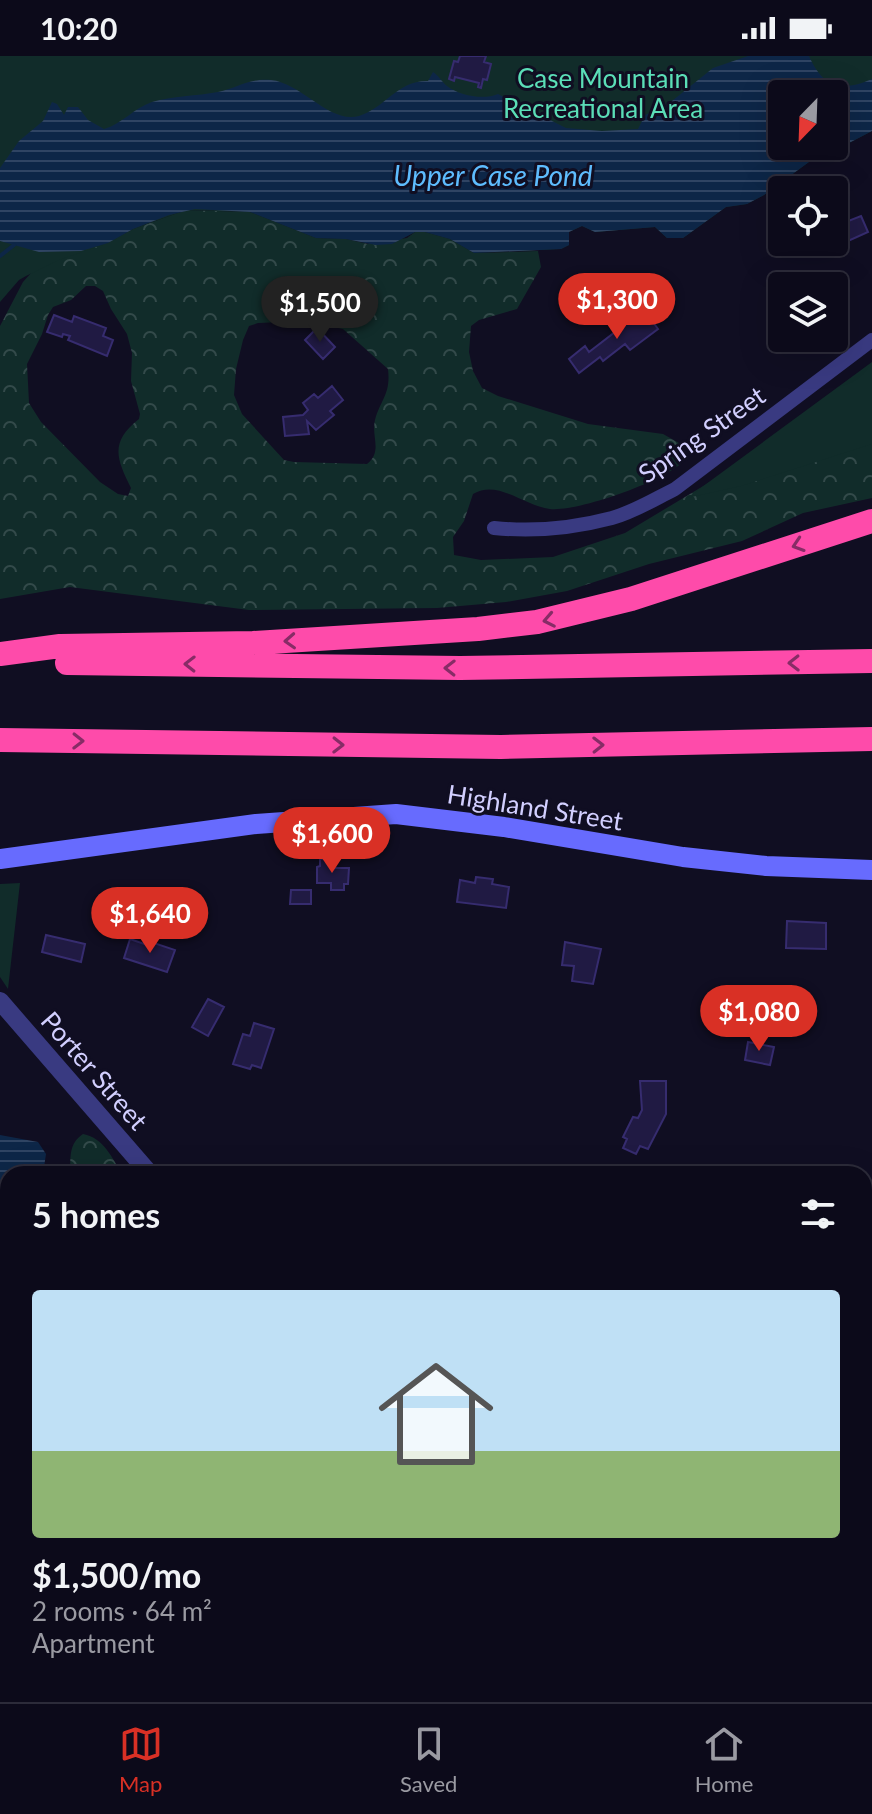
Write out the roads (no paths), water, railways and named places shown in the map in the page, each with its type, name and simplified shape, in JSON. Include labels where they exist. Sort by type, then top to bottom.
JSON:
[{"type":"highway","points":[[0,654],[60,646],[267,642],[478,629],[537,622],[631,599],[872,521]]},
{"type":"highway","points":[[0,662],[505,668],[872,661]]},
{"type":"highway","points":[[0,740],[501,747],[872,739]]},
{"type":"main road","name":"Highland Street","points":[[0,859],[256,824],[396,814],[504,827],[683,857],[766,866],[872,870]]},
{"type":"street","name":"Spring Street","points":[[494,528],[527,532],[614,518],[645,504],[675,489],[872,340]]},
{"type":"street","name":"Porter Street","points":[[0,1001],[143,1166]]},
{"type":"water","name":"Upper Case Pond","points":[[748,56],[809,56],[826,80],[768,80],[768,160],[812,160],[790,176],[768,176],[768,192],[764,195],[747,204],[726,207],[683,238],[667,238],[655,227],[595,232],[582,226],[569,232],[569,245],[561,249],[474,253],[450,239],[425,232],[415,232],[392,244],[376,245],[346,239],[316,238],[250,212],[195,209],[169,215],[108,243],[81,251],[39,252],[0,241],[0,168],[19,141],[43,121],[52,102],[64,115],[68,107],[78,107],[88,120],[104,129],[152,102],[218,92],[256,80],[271,80],[294,88],[326,109],[348,117],[368,112],[408,85],[428,81],[433,72],[447,86],[465,95],[479,97],[498,94],[566,128],[602,131],[638,129],[645,115],[667,105],[713,68]]},
{"type":"water","name":"Upper Case Pond","points":[[872,79],[872,131],[849,143],[848,85]]},
{"type":"water","points":[[0,1135],[38,1142],[46,1154],[44,1166],[0,1166]]},
{"type":"waterway","points":[[0,256],[14,245]]},
{"type":"park label","name":"Case Mountain Recreational Area","points":[[603,94]]}]
